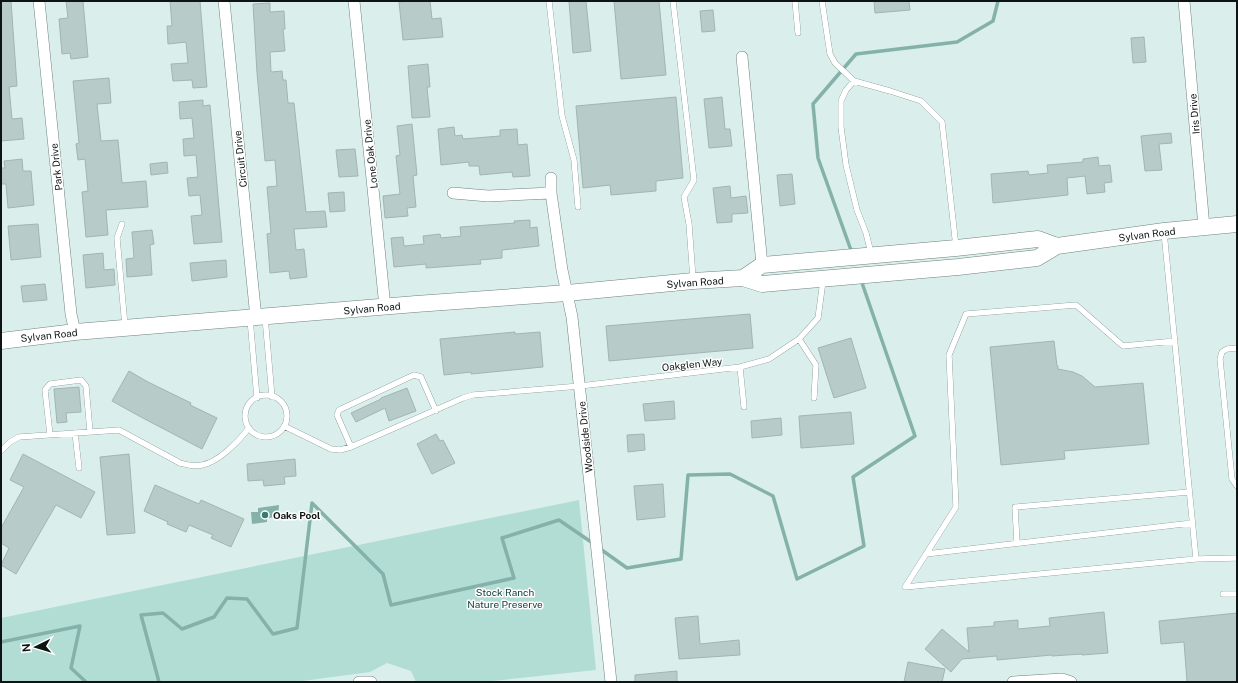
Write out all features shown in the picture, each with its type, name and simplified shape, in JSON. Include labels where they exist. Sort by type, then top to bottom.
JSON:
[{"type":"main road","name":"Sylvan Road","points":[[1,341],[75,332],[567,293],[693,281],[743,278],[762,284],[958,267],[1037,258],[1057,246],[1164,231],[1237,224]]},
{"type":"main road","name":"Sylvan Road","points":[[743,278],[762,265],[956,248],[1038,239],[1057,246]]},
{"type":"street","name":"Park Drive","points":[[39,1],[71,314],[75,332]]},
{"type":"street","name":"Circuit Drive","points":[[224,1],[257,318]]},
{"type":"street","name":"Lone Oak Drive","points":[[354,1],[385,307]]},
{"type":"street","name":"Iris Drive","points":[[1184,1],[1204,227]]},
{"type":"street","points":[[742,57],[762,265]]},
{"type":"street","name":"Woodside Drive","points":[[551,178],[551,193],[562,270],[572,317],[611,682]]},
{"type":"street","points":[[453,193],[488,196],[551,193]]},
{"type":"street","points":[[1013,682],[1062,679],[1071,682]]},
{"type":"street","points":[[359,682],[371,682]]},
{"type":"lane","points":[[549,1],[562,116],[574,160],[578,207]]},
{"type":"lane","points":[[673,1],[694,180],[684,197],[689,224],[693,281]]},
{"type":"lane","points":[[796,1],[798,33]]},
{"type":"lane","points":[[822,1],[830,54],[836,64],[854,82],[921,101],[942,122],[956,248]]},
{"type":"lane","points":[[854,82],[846,90],[841,101],[841,127],[846,165],[857,210],[866,234],[866,255]]},
{"type":"lane","points":[[122,224],[117,238],[125,328]]},
{"type":"lane","points":[[1164,231],[1196,559]]},
{"type":"lane","name":"Oakglen Way","points":[[284,426],[331,449],[340,450],[351,447],[463,398],[474,395],[580,386],[740,367],[769,359],[799,339],[818,318],[824,278]]},
{"type":"lane","points":[[1175,341],[1123,346],[1076,305],[966,314],[949,355],[956,507],[904,587],[1196,559],[1237,558]]},
{"type":"lane","points":[[257,318],[272,397]]},
{"type":"lane","points":[[257,318],[257,398]]},
{"type":"lane","points":[[799,339],[816,365],[814,398]]},
{"type":"lane","points":[[1237,348],[1228,349],[1222,352],[1220,359],[1232,479],[1237,486]]},
{"type":"lane","points":[[740,367],[744,407]]},
{"type":"lane","points":[[351,447],[337,415],[339,410],[414,375],[421,377],[436,411]]},
{"type":"lane","points":[[50,435],[45,390],[50,384],[82,380],[86,386],[90,432]]},
{"type":"lane","points":[[263,396],[272,397],[282,403],[286,409],[287,415],[284,426],[279,433],[266,437],[260,436],[249,428],[246,422],[247,408],[251,402],[257,398],[263,396]]},
{"type":"lane","points":[[1,451],[10,442],[19,437],[119,430],[180,463],[191,466],[203,465],[214,461],[240,439],[249,428]]},
{"type":"lane","points":[[75,433],[78,468]]},
{"type":"lane","points":[[1017,543],[1015,507],[1189,492]]},
{"type":"lane","points":[[926,554],[1192,523]]},
{"type":"lane","points":[[1223,594],[1237,594]]},
{"type":"green space","name":"Stock Ranch Nature Preserve","points":[[579,500],[596,670],[483,682],[416,682],[411,671],[387,663],[370,672],[295,682],[1,682],[1,618]]},
{"type":"shaded area","name":"Oaks Pool","points":[[279,505],[278,517],[267,518],[267,522],[252,524],[251,512],[258,512],[258,508]]},
{"type":"building","points":[[1,1],[11,1],[17,86],[9,87],[12,119],[22,118],[24,139],[1,141]]},
{"type":"building","points":[[66,1],[83,1],[88,57],[71,59],[70,53],[62,54],[59,19],[68,18]]},
{"type":"building","points":[[170,1],[200,1],[207,87],[193,88],[192,80],[173,81],[171,64],[188,63],[186,42],[168,44],[167,26],[172,26]]},
{"type":"building","points":[[430,1],[432,19],[441,18],[443,37],[403,40],[399,2]]},
{"type":"building","points":[[569,1],[586,1],[591,51],[573,53]]},
{"type":"building","points":[[614,1],[659,1],[666,75],[621,79]]},
{"type":"building","points":[[874,1],[909,1],[910,10],[875,13]]},
{"type":"building","points":[[270,3],[270,12],[284,11],[285,29],[283,29],[285,51],[270,52],[271,72],[282,71],[283,80],[286,80],[288,103],[294,103],[306,212],[325,211],[327,227],[294,229],[296,250],[304,249],[307,277],[290,279],[289,271],[270,273],[267,234],[271,233],[267,187],[277,186],[275,160],[265,161],[257,73],[253,4]]},
{"type":"building","points":[[713,10],[715,31],[702,32],[700,11]]},
{"type":"building","points":[[1144,37],[1146,62],[1133,63],[1131,38]]},
{"type":"building","points":[[428,64],[430,87],[427,87],[430,117],[412,118],[408,66]]},
{"type":"building","points":[[109,78],[111,103],[97,104],[101,141],[118,140],[122,183],[146,181],[148,207],[106,210],[108,235],[86,237],[82,192],[88,191],[85,159],[78,160],[76,144],[79,143],[73,81]]},
{"type":"building","points":[[676,97],[683,178],[656,181],[656,191],[611,195],[610,185],[583,188],[576,106]]},
{"type":"building","points":[[722,97],[725,129],[730,129],[732,146],[709,148],[704,99]]},
{"type":"building","points":[[203,100],[203,106],[210,105],[222,242],[194,244],[191,216],[202,215],[200,195],[189,196],[187,178],[198,177],[196,155],[184,156],[183,139],[194,138],[192,118],[180,119],[179,102]]},
{"type":"building","points":[[412,124],[417,175],[413,176],[416,207],[407,208],[408,216],[385,218],[383,196],[400,194],[396,156],[400,155],[397,126]]},
{"type":"building","points":[[454,127],[455,136],[462,135],[463,139],[500,136],[500,130],[517,129],[518,145],[527,144],[530,176],[513,177],[512,172],[480,175],[479,166],[469,166],[469,162],[441,165],[438,129]]},
{"type":"building","points":[[1171,133],[1172,143],[1159,144],[1162,170],[1145,171],[1141,136]]},
{"type":"building","points":[[355,149],[358,176],[339,177],[336,150]]},
{"type":"building","points":[[1098,157],[1099,166],[1110,165],[1112,182],[1104,183],[1105,192],[1087,194],[1085,176],[1067,178],[1068,195],[993,203],[991,174],[1028,171],[1029,175],[1048,173],[1047,165],[1083,162],[1083,159]]},
{"type":"building","points":[[22,159],[23,171],[31,171],[34,205],[8,208],[6,184],[1,184],[1,168],[5,168],[4,161]]},
{"type":"building","points":[[167,162],[168,173],[151,175],[150,164]]},
{"type":"building","points":[[792,174],[795,204],[780,206],[777,175]]},
{"type":"building","points":[[730,186],[731,198],[746,196],[748,213],[732,214],[732,222],[717,223],[713,188]]},
{"type":"building","points":[[344,192],[345,211],[330,212],[328,193]]},
{"type":"building","points":[[530,220],[530,228],[537,227],[539,246],[502,250],[502,258],[480,260],[481,264],[426,268],[426,264],[394,267],[391,238],[403,237],[404,246],[424,244],[423,236],[440,234],[441,238],[461,236],[460,227],[515,223],[514,221]]},
{"type":"building","points":[[38,224],[41,257],[11,260],[8,226]]},
{"type":"building","points":[[152,230],[154,244],[150,245],[152,275],[127,277],[126,259],[134,258],[132,232]]},
{"type":"building","points":[[103,253],[104,270],[114,269],[115,285],[86,288],[83,255]]},
{"type":"building","points":[[226,260],[227,277],[192,281],[190,263]]},
{"type":"building","points":[[45,284],[47,300],[23,302],[21,286]]},
{"type":"building","points":[[750,314],[753,348],[609,361],[606,326]]},
{"type":"building","points":[[515,332],[515,334],[540,332],[543,367],[444,375],[440,339]]},
{"type":"building","points":[[851,338],[866,388],[834,398],[818,348]]},
{"type":"building","points":[[1054,341],[1058,369],[1073,372],[1082,376],[1095,387],[1143,383],[1149,444],[1064,451],[1065,459],[1001,465],[990,347]]},
{"type":"building","points":[[129,371],[191,403],[190,405],[217,418],[202,449],[112,401]]},
{"type":"building","points":[[79,387],[81,412],[66,413],[67,422],[57,423],[54,389]]},
{"type":"building","points":[[407,388],[416,411],[389,421],[385,408],[356,422],[351,413],[381,398]]},
{"type":"building","points":[[674,401],[675,419],[645,421],[643,404]]},
{"type":"building","points":[[851,412],[854,444],[801,448],[799,416]]},
{"type":"building","points":[[781,418],[782,435],[752,438],[751,421]]},
{"type":"building","points":[[436,434],[440,441],[443,440],[455,463],[432,474],[417,444]]},
{"type":"building","points":[[644,434],[645,450],[628,452],[627,435]]},
{"type":"building","points":[[23,454],[95,492],[81,518],[56,505],[16,574],[1,565],[9,548],[1,543],[1,528],[24,487],[10,480]]},
{"type":"building","points":[[129,454],[135,533],[107,535],[100,457]]},
{"type":"building","points":[[295,459],[296,476],[284,477],[285,484],[264,486],[263,480],[248,481],[247,464]]},
{"type":"building","points":[[663,484],[665,517],[637,520],[634,486]]},
{"type":"building","points":[[155,485],[199,504],[201,500],[244,519],[231,547],[211,538],[213,535],[189,525],[186,532],[167,524],[168,522],[144,511]]},
{"type":"building","points":[[1104,612],[1108,653],[1052,655],[997,660],[997,656],[962,659],[951,672],[925,649],[942,629],[969,652],[967,628],[994,626],[994,622],[1018,620],[1018,629],[1050,626],[1049,618]]},
{"type":"building","points":[[1237,613],[1237,682],[1187,682],[1184,642],[1161,644],[1159,621]]},
{"type":"building","points":[[698,616],[700,644],[739,640],[740,655],[679,659],[675,618]]},
{"type":"building","points":[[908,662],[945,669],[942,682],[904,682]]},
{"type":"building","points":[[677,671],[677,682],[635,682],[635,675]]},
{"type":"waterway","points":[[852,253],[818,158],[813,104],[856,54],[957,42],[993,21],[998,1]]},
{"type":"waterway","points":[[599,548],[627,568],[681,559],[688,475],[730,474],[773,496],[797,579],[864,546],[853,477],[915,436],[861,280]]},
{"type":"waterway","points":[[159,682],[141,615],[163,613],[182,629],[214,617],[227,598],[247,599],[273,634],[297,628],[312,503],[383,574],[391,605],[514,578],[502,538],[559,520],[594,544]]},
{"type":"waterway","points":[[1,642],[80,626],[71,668],[86,682]]},
{"type":"place","name":"Oaks Pool","points":[[265,515]]}]
